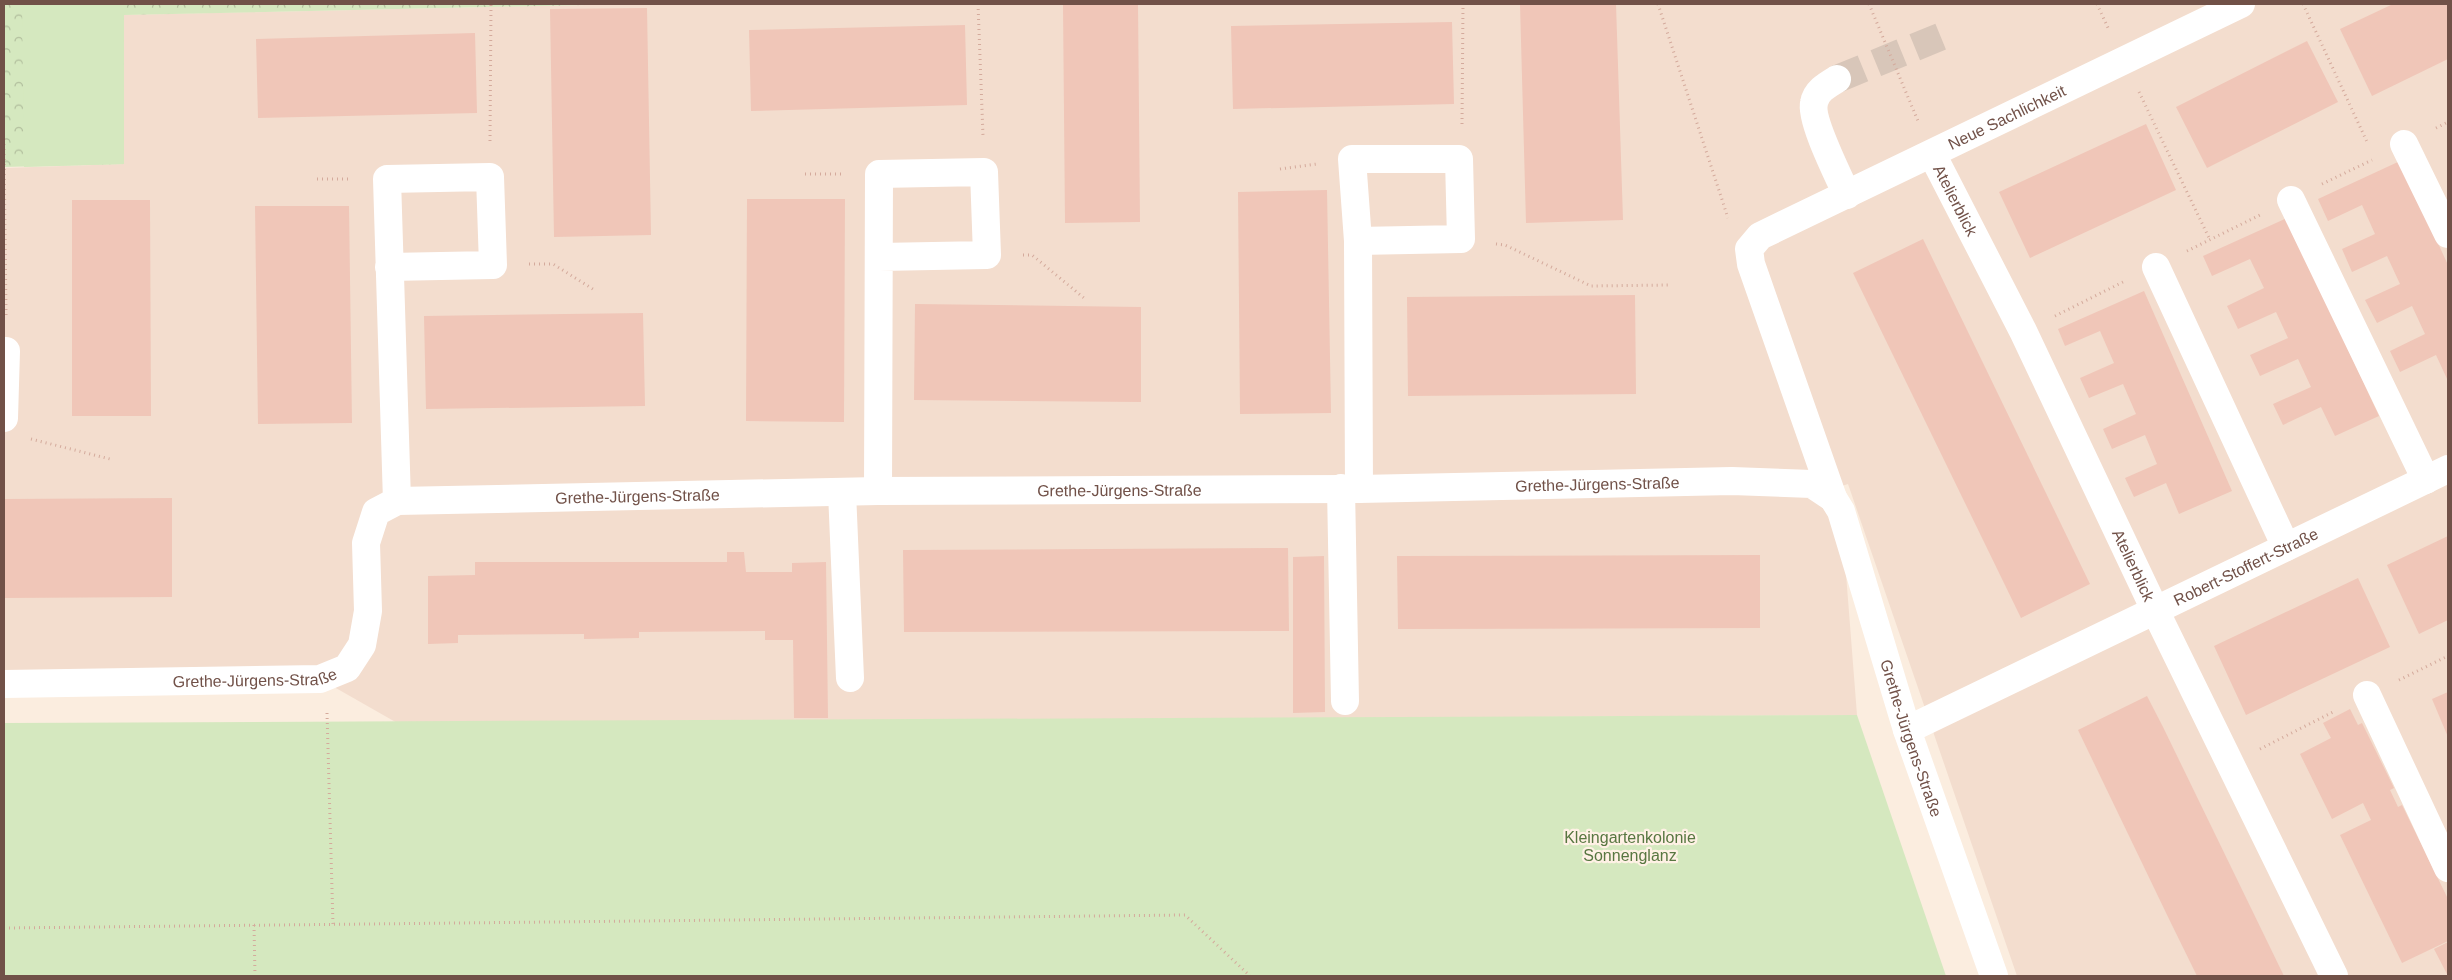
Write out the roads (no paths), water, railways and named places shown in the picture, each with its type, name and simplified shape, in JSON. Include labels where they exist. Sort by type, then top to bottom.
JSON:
[{"type":"street","name":"Neue Sachlichkeit","points":[[1749,249],[1760,236],[2241,4]]},
{"type":"street","points":[[1837,79],[1820,90],[1813,104],[1817,125],[1847,195]]},
{"type":"street","points":[[2404,144],[2448,234]]},
{"type":"street","name":"Atelierblick","points":[[1932,154],[2023,331],[2155,610],[2334,976]]},
{"type":"street","points":[[1345,701],[1358,241],[1352,159],[1459,159],[1461,239],[1358,241]]},
{"type":"street","points":[[878,491],[879,174],[984,172],[987,255],[879,257]]},
{"type":"street","points":[[389,267],[493,265],[490,177],[387,179],[389,267],[397,501]]},
{"type":"street","points":[[2291,200],[2437,475]]},
{"type":"street","name":"Grethe-Jürgens-Straße","points":[[1749,249],[1751,264],[1833,498],[1841,512],[1907,730],[1994,976]]},
{"type":"street","points":[[2156,266],[2286,547]]},
{"type":"street","points":[[5,351],[13,427]]},
{"type":"street","name":"Robert-Stoffert-Straße","points":[[1907,730],[2437,475]]},
{"type":"street","name":"Grethe-Jürgens-Straße","points":[[4,684],[320,679],[347,668],[362,645],[368,611],[366,543],[376,512],[397,501],[878,491],[1350,488],[1732,481],[1812,484],[1833,498]]},
{"type":"street","points":[[842,492],[850,678]]},
{"type":"street","points":[[2367,695],[2448,868]]},
{"type":"tunnel","points":[[1837,79],[1952,32]]},
{"type":"park label","name":"Kleingartenkolonie Sonnenglanz","points":[[1630,846]]}]
